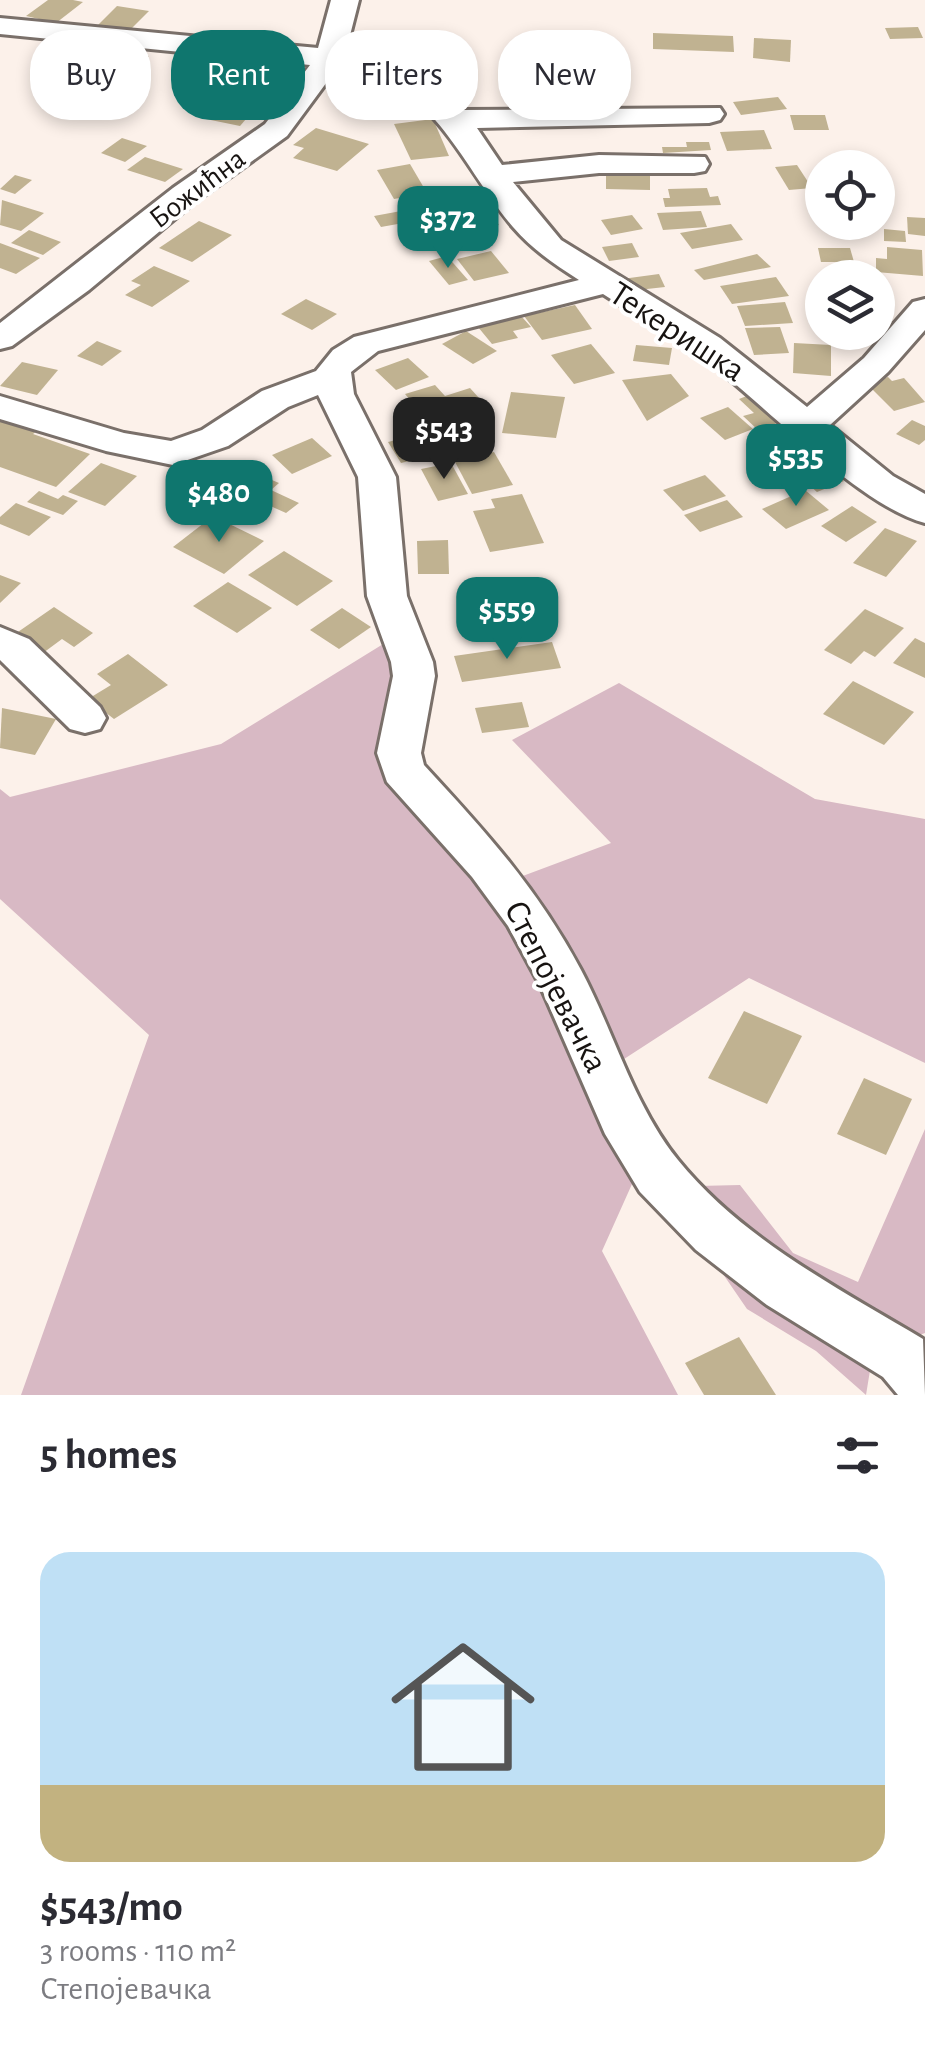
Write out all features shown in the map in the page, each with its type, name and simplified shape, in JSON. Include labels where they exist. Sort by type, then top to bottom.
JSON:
[{"type":"street","points":[[0,10],[22,0]]},
{"type":"street","name":"Божићна","points":[[337,30],[345,0]]},
{"type":"street","name":"Текеришка","points":[[0,26],[325,58]]},
{"type":"street","name":"Божићна","points":[[0,339],[184,195],[276,130],[325,65]]},
{"type":"street","points":[[478,119],[710,114]]},
{"type":"street","name":"Текеришка","points":[[457,120],[527,226],[549,247],[708,345],[880,484],[925,511]]},
{"type":"street","points":[[492,175],[599,164],[694,164]]},
{"type":"street","points":[[0,407],[120,443],[173,453],[215,438],[275,399],[332,378],[345,356],[366,344],[604,284]]},
{"type":"street","points":[[810,424],[876,365],[925,309]]},
{"type":"street","name":"Степојевачка","points":[[332,378],[377,476],[387,596],[412,662],[414,676],[400,753],[403,771],[488,864],[524,913],[563,982],[624,1118],[658,1176],[716,1234],[787,1287],[903,1358],[925,1382]]},
{"type":"street","points":[[0,641],[14,649],[85,718]]},
{"type":"shaded area","points":[[401,633],[401,740],[504,883],[611,843],[512,740],[619,683],[815,799],[925,819],[925,1063],[749,978],[604,1072],[645,1155],[602,1251],[678,1395],[21,1395],[149,1035],[0,899],[0,789],[10,797],[221,744]]},
{"type":"shaded area","points":[[925,1129],[925,1333],[873,1352],[866,1395],[816,1351],[747,1309],[701,1242],[698,1186],[740,1185],[793,1253],[858,1282]]},
{"type":"building","points":[[48,0],[83,2],[56,23],[26,16]]},
{"type":"building","points":[[117,6],[149,11],[130,30],[97,26]]},
{"type":"building","points":[[918,27],[923,38],[890,39],[885,28]]},
{"type":"building","points":[[653,33],[733,36],[734,52],[653,49]]},
{"type":"building","points":[[754,38],[791,40],[790,62],[753,58]]},
{"type":"building","points":[[778,97],[787,109],[741,115],[733,102]]},
{"type":"building","points":[[790,115],[825,115],[829,130],[794,130]]},
{"type":"building","points":[[211,120],[245,120],[240,126]]},
{"type":"building","points":[[433,120],[449,156],[411,160],[394,124]]},
{"type":"building","points":[[316,128],[369,144],[337,171],[293,158],[304,148],[293,145]]},
{"type":"building","points":[[764,130],[772,149],[727,151],[720,132]]},
{"type":"building","points":[[122,138],[147,146],[125,162],[101,153]]},
{"type":"building","points":[[686,142],[709,142],[711,150],[663,153],[662,147],[687,147]]},
{"type":"building","points":[[145,157],[183,169],[165,182],[127,170]]},
{"type":"building","points":[[410,164],[427,193],[394,199],[377,170]]},
{"type":"building","points":[[797,165],[805,177],[805,189],[789,190],[775,167]]},
{"type":"building","points":[[606,173],[650,174],[650,190],[606,189]]},
{"type":"building","points":[[15,175],[32,180],[15,194],[0,189]]},
{"type":"building","points":[[707,188],[710,197],[718,196],[721,205],[665,207],[663,198],[670,198],[668,189]]},
{"type":"building","points":[[466,199],[473,209],[486,206],[499,225],[443,236],[431,218],[381,227],[374,216]]},
{"type":"building","points":[[2,200],[44,213],[21,231],[0,225]]},
{"type":"building","points":[[701,211],[707,227],[663,230],[657,213]]},
{"type":"building","points":[[632,215],[643,229],[611,235],[601,220]]},
{"type":"building","points":[[907,217],[925,218],[925,236],[908,234]]},
{"type":"building","points":[[199,221],[232,235],[192,262],[159,248]]},
{"type":"building","points":[[731,224],[743,240],[692,249],[680,233]]},
{"type":"building","points":[[29,230],[61,242],[43,255],[11,243]]},
{"type":"building","points":[[895,230],[905,231],[906,242],[884,241],[895,240]]},
{"type":"building","points":[[0,243],[40,258],[16,274],[0,268]]},
{"type":"building","points":[[632,243],[639,257],[609,261],[602,247]]},
{"type":"building","points":[[887,247],[922,250],[923,276],[895,274],[895,260],[876,258],[887,259]]},
{"type":"building","points":[[818,248],[850,248],[853,260],[821,260]]},
{"type":"building","points":[[491,251],[509,273],[474,281],[457,259]]},
{"type":"building","points":[[757,254],[771,267],[704,280],[694,270]]},
{"type":"building","points":[[447,256],[468,280],[449,285],[429,261]]},
{"type":"building","points":[[154,266],[190,281],[152,307],[125,295],[141,285],[131,281]]},
{"type":"building","points":[[659,274],[665,287],[629,291],[622,279]]},
{"type":"building","points":[[776,277],[789,296],[732,304],[720,286]]},
{"type":"building","points":[[306,299],[337,314],[312,330],[281,314]]},
{"type":"building","points":[[785,302],[793,323],[745,326],[737,306]]},
{"type":"building","points":[[575,305],[592,329],[542,340],[524,316]]},
{"type":"building","points":[[522,317],[531,327],[513,331],[518,338],[492,344],[478,327]]},
{"type":"building","points":[[780,327],[789,353],[754,355],[745,328]]},
{"type":"building","points":[[466,331],[497,351],[473,364],[442,344]]},
{"type":"building","points":[[97,341],[122,351],[102,366],[77,356]]},
{"type":"building","points":[[794,343],[805,344],[805,350],[831,350],[831,376],[793,373]]},
{"type":"building","points":[[591,344],[615,373],[574,384],[551,355]]},
{"type":"building","points":[[636,345],[672,348],[669,365],[633,361]]},
{"type":"building","points":[[408,358],[429,377],[396,390],[375,370]]},
{"type":"building","points":[[22,362],[58,370],[37,395],[0,386]]},
{"type":"building","points":[[671,374],[689,396],[647,421],[622,380]]},
{"type":"building","points":[[888,377],[892,381],[904,378],[925,402],[894,411],[866,383]]},
{"type":"building","points":[[435,385],[445,396],[470,388],[479,398],[423,415],[405,394]]},
{"type":"building","points":[[511,392],[565,397],[556,438],[502,433]]},
{"type":"building","points":[[752,394],[783,421],[758,430],[743,416],[754,413],[739,399]]},
{"type":"building","points":[[728,407],[753,429],[725,440],[700,418]]},
{"type":"building","points":[[478,410],[495,434],[473,440],[456,415]]},
{"type":"building","points":[[0,416],[39,429],[33,434],[90,454],[56,487],[0,467]]},
{"type":"building","points":[[448,419],[467,444],[434,453],[415,428]]},
{"type":"building","points":[[912,420],[925,426],[925,440],[919,445],[896,434]]},
{"type":"building","points":[[415,435],[429,456],[401,463],[388,442]]},
{"type":"building","points":[[312,438],[332,456],[292,474],[272,455]]},
{"type":"building","points":[[494,452],[513,485],[472,494],[454,460]]},
{"type":"building","points":[[818,459],[844,481],[817,492],[802,479],[811,475],[801,466]]},
{"type":"building","points":[[101,463],[137,476],[105,506],[68,492]]},
{"type":"building","points":[[451,463],[468,494],[438,501],[421,469]]},
{"type":"building","points":[[260,475],[279,483],[271,490],[299,503],[286,513],[239,492]]},
{"type":"building","points":[[705,475],[726,496],[683,511],[663,490]]},
{"type":"building","points":[[805,490],[829,510],[786,529],[762,509]]},
{"type":"building","points":[[39,491],[58,499],[63,495],[78,501],[63,515],[27,502]]},
{"type":"building","points":[[522,494],[544,543],[490,552],[473,511],[495,508],[491,499]]},
{"type":"building","points":[[727,500],[743,517],[700,532],[684,515]]},
{"type":"building","points":[[16,503],[51,517],[29,536],[0,524],[0,517]]},
{"type":"building","points":[[852,506],[877,522],[846,542],[821,526]]},
{"type":"building","points":[[213,516],[264,541],[224,574],[173,547]]},
{"type":"building","points":[[885,528],[917,541],[886,577],[853,563]]},
{"type":"building","points":[[448,540],[449,574],[418,574],[417,541]]},
{"type":"building","points":[[284,551],[333,581],[297,606],[248,575]]},
{"type":"building","points":[[0,575],[21,583],[0,603]]},
{"type":"building","points":[[228,582],[272,608],[237,633],[193,606]]},
{"type":"building","points":[[54,607],[93,633],[74,647],[62,639],[43,653],[15,634]]},
{"type":"building","points":[[342,608],[371,627],[339,649],[310,630]]},
{"type":"building","points":[[865,609],[904,628],[875,657],[864,651],[851,664],[824,650]]},
{"type":"building","points":[[915,638],[925,643],[925,678],[893,663]]},
{"type":"building","points":[[552,642],[561,668],[462,682],[454,656]]},
{"type":"building","points":[[128,654],[168,685],[114,719],[88,699],[111,685],[97,674]]},
{"type":"building","points":[[853,681],[914,712],[884,745],[823,714]]},
{"type":"building","points":[[522,702],[529,727],[482,733],[475,708]]},
{"type":"building","points":[[2,708],[56,719],[35,755],[0,748]]},
{"type":"building","points":[[744,1011],[802,1036],[767,1104],[708,1078]]},
{"type":"building","points":[[864,1078],[912,1099],[886,1155],[837,1134]]},
{"type":"building","points":[[739,1337],[776,1395],[704,1395],[685,1363]]}]
